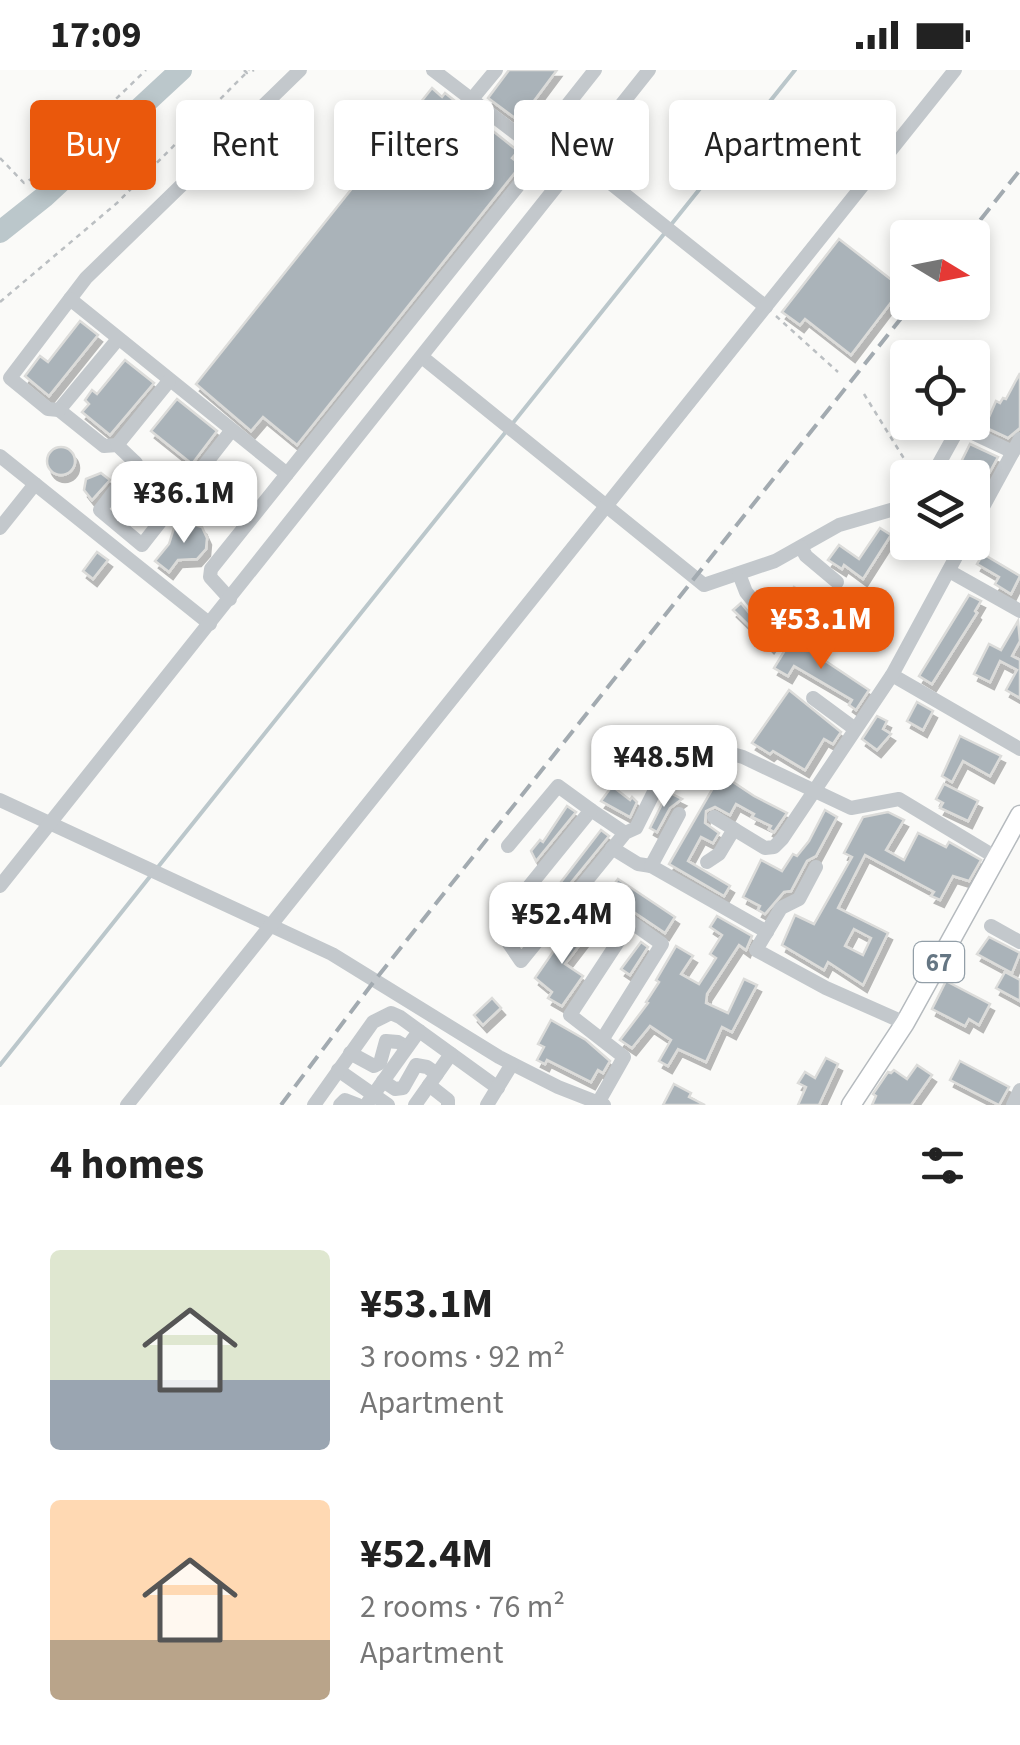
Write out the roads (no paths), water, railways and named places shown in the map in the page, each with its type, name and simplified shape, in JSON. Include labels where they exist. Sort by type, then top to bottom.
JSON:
[{"type":"main road","name":"67","points":[[851,1105],[905,1023],[1020,816]]},
{"type":"street","points":[[170,381],[116,445],[104,446],[60,410],[48,409],[10,378],[86,278],[300,70]]},
{"type":"street","points":[[433,70],[514,132]]},
{"type":"street","points":[[472,99],[496,70]]},
{"type":"street","points":[[575,100],[594,70]]},
{"type":"street","points":[[626,100],[649,70]]},
{"type":"street","points":[[127,1105],[955,70]]},
{"type":"street","points":[[230,599],[210,577],[211,569],[515,190]]},
{"type":"street","points":[[0,886],[554,190]]},
{"type":"street","points":[[619,190],[766,306]]},
{"type":"street","points":[[70,299],[287,474]]},
{"type":"street","points":[[60,410],[118,339]]},
{"type":"street","points":[[422,357],[704,585],[774,562],[839,525],[890,510]]},
{"type":"street","points":[[116,445],[136,463],[100,510],[142,545],[231,430]]},
{"type":"street","points":[[990,435],[1018,444],[990,493]]},
{"type":"street","points":[[0,456],[210,624]]},
{"type":"street","points":[[0,528],[35,484]]},
{"type":"street","points":[[801,547],[837,582]]},
{"type":"street","points":[[714,817],[765,848],[774,847],[892,675],[955,560]]},
{"type":"street","points":[[949,571],[1020,611]]},
{"type":"street","points":[[739,574],[746,592],[785,640]]},
{"type":"street","points":[[892,675],[1020,748]]},
{"type":"street","points":[[813,698],[855,729]]},
{"type":"street","points":[[591,810],[497,926],[521,961],[624,833],[636,828],[666,770],[696,744],[742,756],[850,808],[899,799],[997,858]]},
{"type":"street","points":[[508,846],[558,786],[624,833]]},
{"type":"street","points":[[0,800],[272,923],[332,954],[512,1064],[601,1104],[624,1057],[602,1040],[570,1015],[630,922],[662,944],[602,1040]]},
{"type":"street","points":[[651,866],[679,814]]},
{"type":"street","points":[[707,862],[720,854],[734,830]]},
{"type":"street","points":[[612,848],[767,932]]},
{"type":"street","points":[[816,866],[799,899],[781,908],[756,950],[905,1023]]},
{"type":"street","points":[[991,926],[1020,942]]},
{"type":"street","points":[[314,1105],[373,1022],[390,1013],[498,1088]]},
{"type":"street","points":[[380,1103],[383,1082],[420,1031]]},
{"type":"street","points":[[350,1054],[374,1066],[380,1063],[386,1041],[408,1048]]},
{"type":"street","points":[[415,1105],[451,1054]]},
{"type":"street","points":[[487,1105],[512,1064]]},
{"type":"street","points":[[383,1082],[395,1089],[403,1088],[416,1065],[426,1067],[448,1105]]},
{"type":"street","points":[[338,1070],[380,1103]]},
{"type":"street","points":[[340,1105],[345,1100],[358,1105]]},
{"type":"waterway","points":[[0,232],[44,197],[181,70]]},
{"type":"waterway","points":[[670,226],[795,70]]},
{"type":"waterway","points":[[158,867],[664,234]]},
{"type":"waterway","points":[[0,1065],[152,874]]},
{"type":"railway","points":[[980,220],[1020,170]]},
{"type":"railway","points":[[281,1105],[375,980],[900,320]]}]
